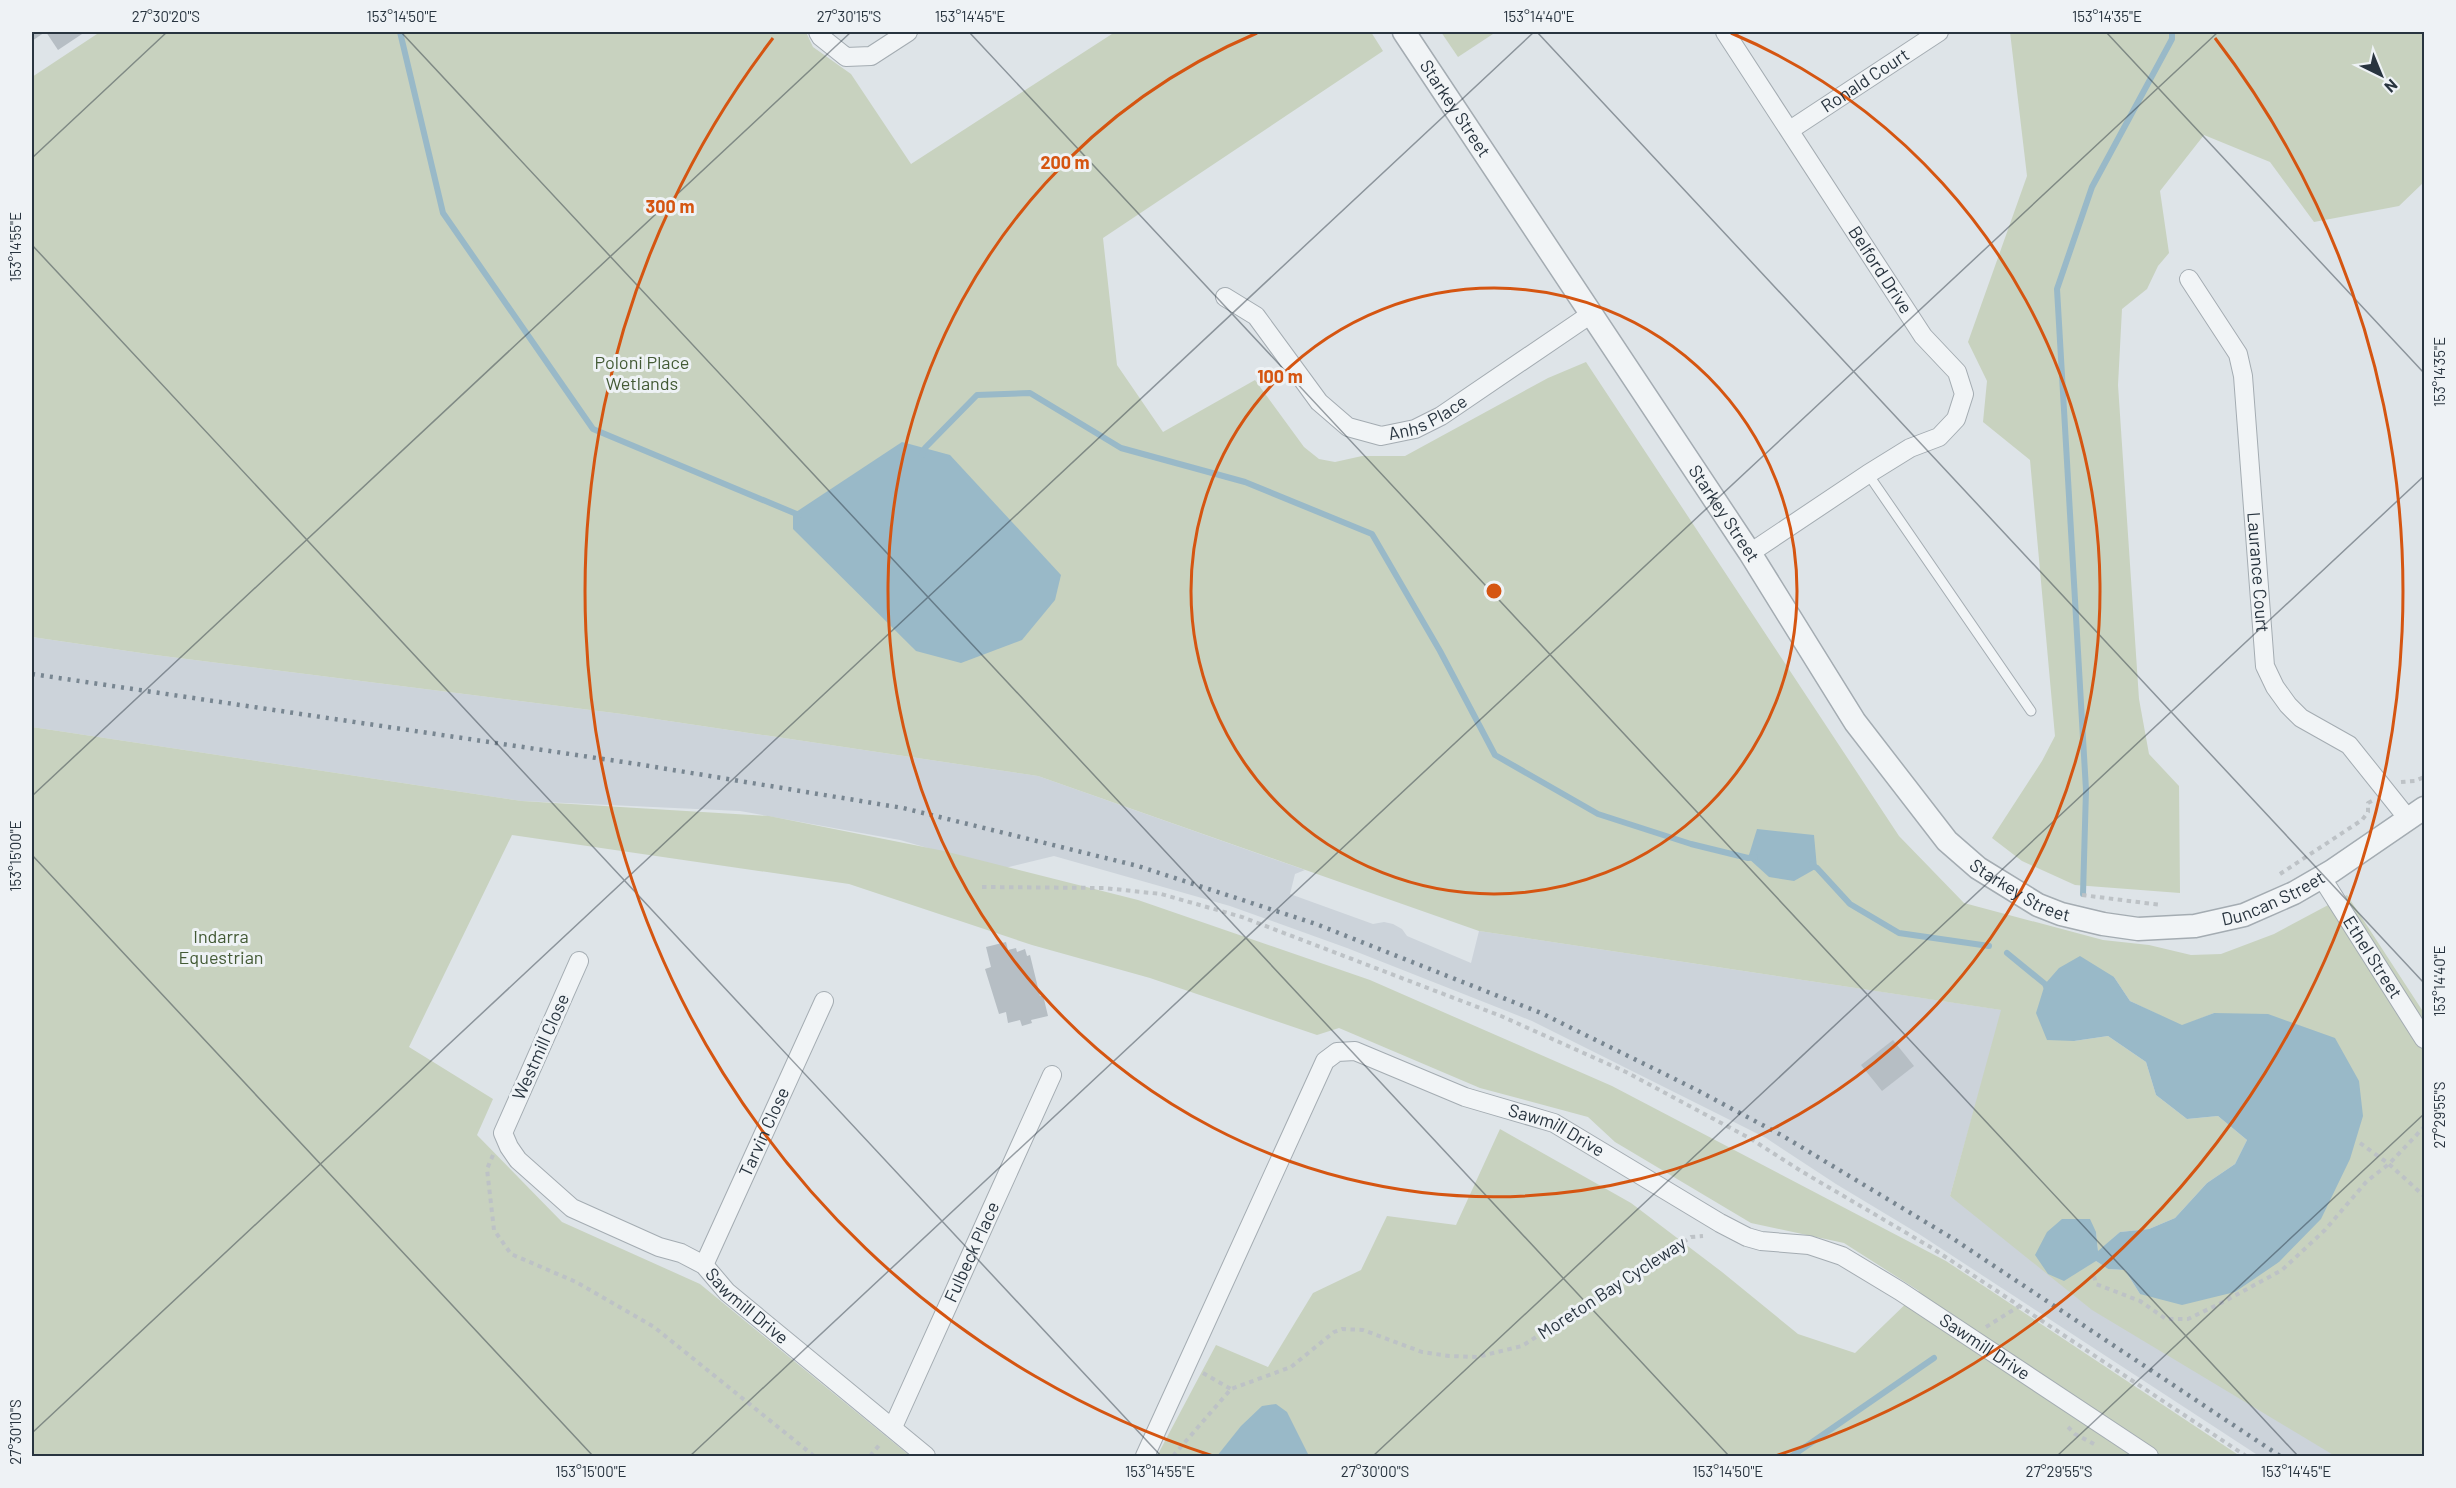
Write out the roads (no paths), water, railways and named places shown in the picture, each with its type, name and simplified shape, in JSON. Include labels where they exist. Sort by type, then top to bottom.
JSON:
[{"type":"street","points":[[818,32],[820,37],[846,57],[871,56],[908,32]]},
{"type":"street","name":"Starkey Street","points":[[1404,32],[1750,553],[1855,722],[1947,841],[1978,868],[2037,905],[2061,914],[2103,924]]},
{"type":"street","name":"Belford Drive","points":[[1725,32],[1923,336],[1957,372],[1964,394],[1956,419],[1939,437],[1910,448],[1750,553]]},
{"type":"street","name":"Ronald Court","points":[[1790,130],[1939,32]]},
{"type":"street","name":"Laurance Court","points":[[2189,279],[2238,354],[2243,376],[2265,666],[2275,687],[2301,718],[2349,745],[2387,791],[2417,814]]},
{"type":"street","name":"Anhs Place","points":[[1225,297],[1256,316],[1319,402],[1348,427],[1381,436],[1415,429],[1441,416],[1591,314]]},
{"type":"street","name":"Duncan Street","points":[[2103,924],[2138,930],[2205,924],[2244,915],[2322,878],[2417,814]]},
{"type":"street","name":"Ethel Street","points":[[2322,878],[2424,1039]]},
{"type":"street","name":"Westmill Close","points":[[503,1133],[579,961]]},
{"type":"street","name":"Tarvin Close","points":[[704,1265],[824,1001]]},
{"type":"street","name":"Sawmill Drive","points":[[1145,1456],[1325,1061],[1337,1052],[1354,1051],[1465,1097],[1554,1123],[1747,1237],[1809,1245],[1842,1256],[1900,1291],[2149,1456]]},
{"type":"street","name":"Fulbeck Place","points":[[893,1427],[1052,1076]]},
{"type":"street","name":"Sawmill Drive","points":[[503,1133],[518,1160],[572,1208],[659,1247],[681,1252],[704,1265],[727,1292],[926,1456]]},
{"type":"lane","points":[[1868,474],[2031,711]]},
{"type":"water","points":[[902,442],[950,455],[1061,575],[1055,600],[1022,640],[961,663],[916,651],[793,529],[793,514]]},
{"type":"water","points":[[1757,829],[1814,835],[1817,868],[1794,881],[1769,877],[1748,858]]},
{"type":"water","points":[[2080,956],[2114,977],[2130,1001],[2182,1025],[2214,1013],[2268,1014],[2335,1038],[2359,1081],[2363,1116],[2350,1159],[2321,1219],[2279,1262],[2235,1292],[2182,1305],[2140,1294],[2125,1270],[2108,1269],[2096,1261],[2064,1281],[2048,1274],[2035,1255],[2047,1232],[2062,1219],[2090,1219],[2096,1232],[2098,1251],[2120,1232],[2149,1229],[2175,1218],[2207,1183],[2235,1164],[2247,1140],[2218,1116],[2187,1119],[2156,1095],[2146,1062],[2108,1036],[2074,1041],[2047,1040],[2036,1013],[2045,984],[2059,968]]},
{"type":"water","points":[[1276,1404],[1287,1412],[1309,1456],[1217,1456],[1241,1426],[1262,1406]]},
{"type":"waterway","points":[[400,32],[443,213],[593,429],[799,515]]},
{"type":"waterway","points":[[2083,894],[2086,790],[2057,289],[2092,187],[2172,39],[2172,32]]},
{"type":"waterway","points":[[922,455],[925,448],[977,395],[1030,393],[1121,448],[1245,482],[1372,534],[1440,651],[1495,755],[1598,814],[1691,844],[1748,858],[1755,857]]},
{"type":"waterway","points":[[1811,865],[1817,868],[1850,904],[1899,933],[1989,946]]},
{"type":"waterway","points":[[2007,953],[2045,984],[2048,991]]},
{"type":"waterway","points":[[1792,1456],[1934,1358]]},
{"type":"railway","points":[[32,674],[637,764],[903,808],[1138,866],[1316,924],[1541,1013],[1695,1089],[1783,1136],[1952,1238],[2280,1456]]},
{"type":"park label","name":"Poloni Place Wetlands","points":[[642,373]]},
{"type":"park label","name":"Indarra Equestrian","points":[[221,947]]}]
